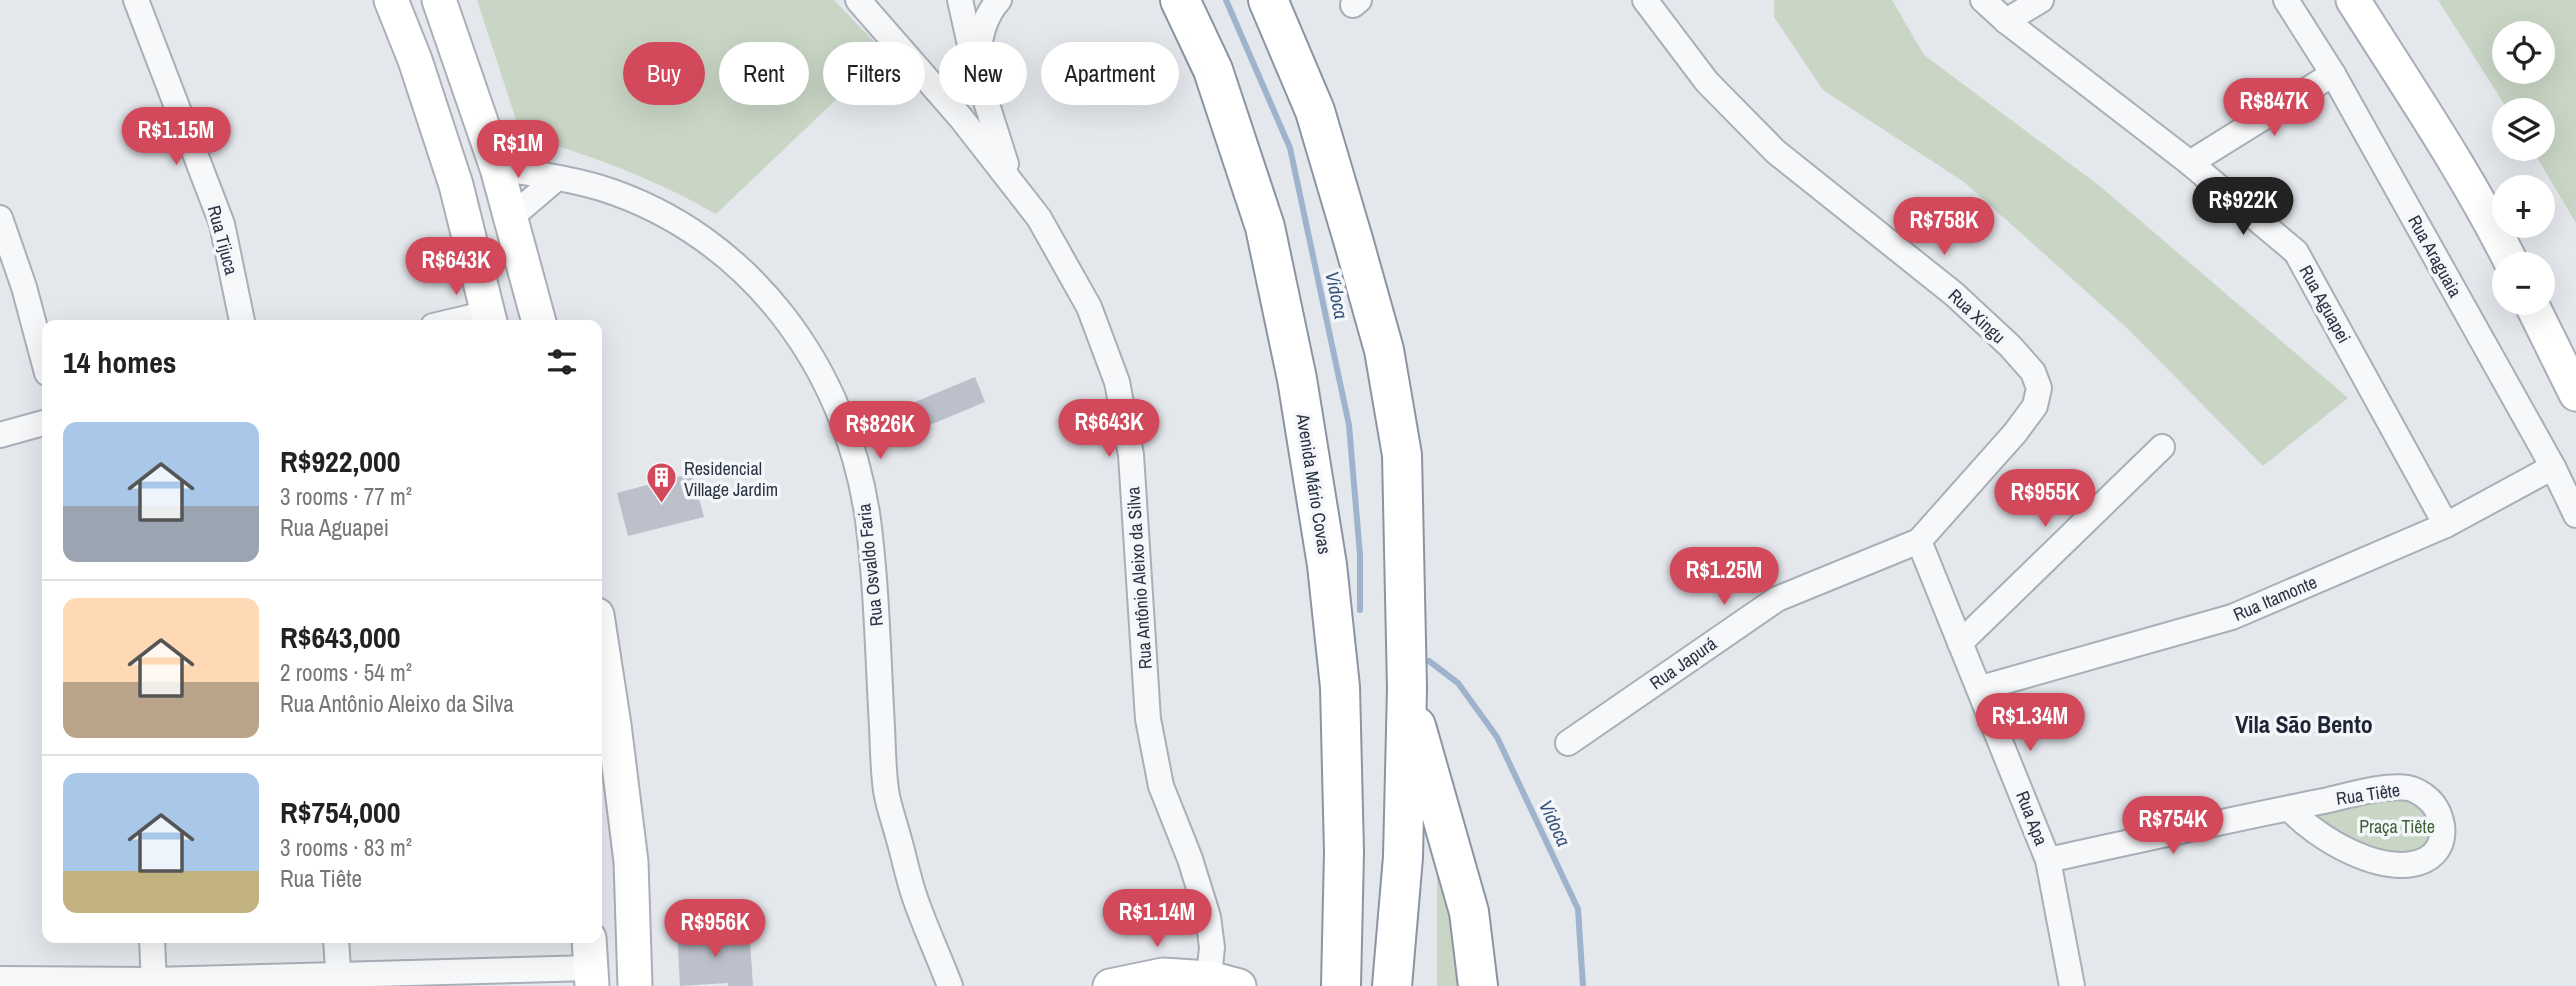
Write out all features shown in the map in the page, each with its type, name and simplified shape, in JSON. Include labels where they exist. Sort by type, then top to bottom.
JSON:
[{"type":"highway","name":"Avenida Mário Covas","points":[[1180,0],[1213,70],[1265,227],[1299,392],[1327,565],[1340,687],[1344,852],[1341,986]]},
{"type":"highway","points":[[1268,0],[1315,111],[1384,350],[1402,455],[1407,688],[1403,857],[1392,986]]},
{"type":"highway","points":[[1407,688],[1469,912],[1478,986]]},
{"type":"main road","points":[[391,0],[415,60],[456,185],[490,319]]},
{"type":"main road","points":[[439,0],[497,168],[538,320]]},
{"type":"main road","points":[[2353,0],[2469,187],[2505,252]]},
{"type":"main road","points":[[2537,315],[2576,394]]},
{"type":"main road","points":[[602,647],[631,862],[635,986]]},
{"type":"main road","points":[[1110,986],[1163,975],[1224,982]]},
{"type":"street","name":"Rua Tijuca","points":[[136,0],[222,224],[242,320]]},
{"type":"street","name":"Rua Antônio Aleixo da Silva","points":[[858,0],[961,118],[1039,218],[1089,307],[1116,382],[1131,455],[1148,719],[1161,786],[1190,859],[1208,917],[1212,947],[1224,982]]},
{"type":"street","points":[[960,0],[969,42]]},
{"type":"street","points":[[979,42],[981,31],[999,0]]},
{"type":"street","name":"Rua Xingu","points":[[1645,0],[1707,82],[1776,152],[1954,294],[2010,346],[2033,372],[2039,388],[2035,405],[2015,433],[1919,541]]},
{"type":"street","name":"Rua Aguapei","points":[[1983,0],[2006,22],[2190,163],[2296,252],[2446,525]]},
{"type":"street","points":[[2006,22],[2041,0]]},
{"type":"street","name":"Rua Araguaia","points":[[2286,0],[2333,74],[2553,467],[2576,515]]},
{"type":"street","points":[[2190,163],[2333,74]]},
{"type":"street","points":[[986,105],[1014,186]]},
{"type":"street","name":"Rua Osvaldo Faria","points":[[497,168],[601,188],[634,201],[688,229],[735,263],[781,310],[817,366],[840,411],[856,457],[867,519],[876,603],[886,792],[915,897],[950,986]]},
{"type":"street","points":[[510,218],[557,178]]},
{"type":"street","points":[[0,218],[42,355]]},
{"type":"street","points":[[0,435],[42,423]]},
{"type":"street","points":[[1961,643],[2162,447]]},
{"type":"street","name":"Rua Itamonte","points":[[1980,688],[2232,617],[2446,525],[2553,467]]},
{"type":"street","name":"Rua Apa","points":[[1919,541],[2048,860],[2072,986]]},
{"type":"street","name":"Rua Japurá","points":[[1567,743],[1777,599],[1919,541]]},
{"type":"street","name":"Rua Tiête","points":[[2048,860],[2289,808],[2386,789],[2409,788],[2429,799],[2440,816],[2444,836],[2434,856],[2417,864],[2390,865],[2326,839],[2304,824],[2289,808]]},
{"type":"street","points":[[152,943],[154,983]]},
{"type":"street","points":[[336,943],[339,980]]},
{"type":"street","points":[[0,979],[154,983],[339,980],[591,964]]},
{"type":"green space","points":[[477,0],[834,0],[874,42],[823,42],[823,105],[830,105],[716,214],[621,168],[521,135]]},
{"type":"green space","points":[[1774,0],[1892,0],[1924,55],[2101,187],[2348,398],[2263,466],[2128,329],[1964,182],[1823,90],[1774,17]]},
{"type":"green space","points":[[2438,0],[2576,0],[2576,223],[2555,188],[2555,175],[2547,175],[2539,161],[2555,161],[2555,98],[2500,98]]},
{"type":"green space","name":"Praça Tiête","points":[[2387,798],[2408,798],[2424,807],[2433,833],[2422,846],[2408,852],[2391,852],[2356,840],[2311,814]]},
{"type":"green space","points":[[1437,873],[1460,907],[1465,986],[1437,986]]},
{"type":"building","points":[[975,377],[985,402],[901,437],[891,412]]},
{"type":"building","name":"Residencial Village Jardim","points":[[692,473],[704,517],[628,536],[617,493]]},
{"type":"building","points":[[749,927],[753,986],[728,986],[728,983],[680,986],[677,931],[701,929],[702,943],[726,941],[725,928]]},
{"type":"waterway","name":"Vidoca","points":[[1226,0],[1290,148],[1349,425],[1360,555],[1360,610]]},
{"type":"waterway","name":"Vidoca","points":[[1429,661],[1458,683],[1497,737],[1578,909],[1583,986]]},
{"type":"place","name":"Residencial Village Jardim","points":[[661,505]]},
{"type":"district","name":"Vila São Bento","points":[[2304,724]]}]
